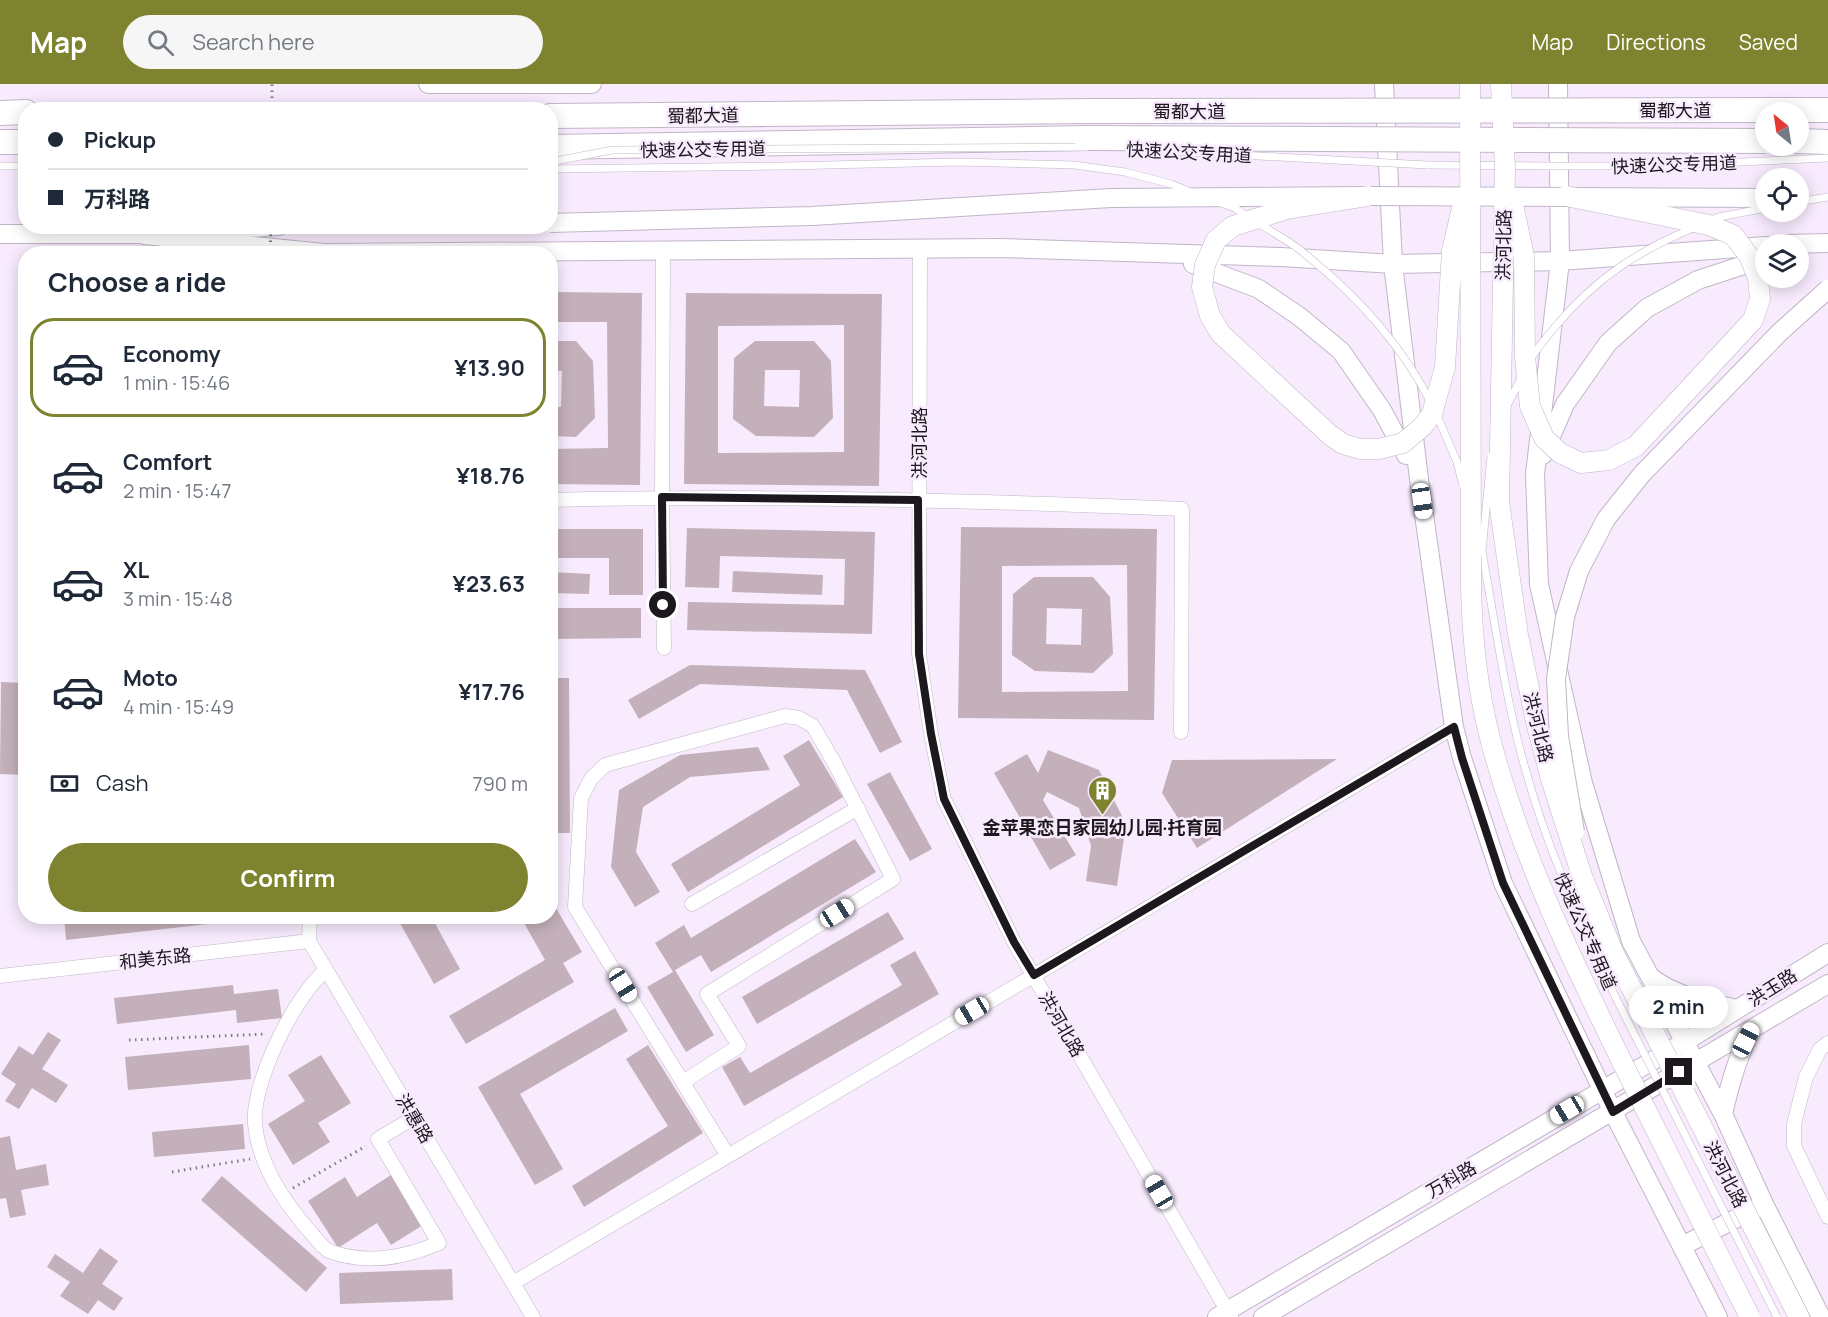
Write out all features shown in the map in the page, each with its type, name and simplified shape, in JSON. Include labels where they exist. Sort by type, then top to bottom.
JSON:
[{"type":"highway","name":"蜀都大道","points":[[558,116],[1093,111],[1828,110]]},
{"type":"highway","points":[[0,113],[18,112]]},
{"type":"highway","name":"蜀都大道","points":[[558,147],[1755,141]]},
{"type":"highway","points":[[1809,141],[1828,142]]},
{"type":"highway","points":[[0,142],[18,142]]},
{"type":"main road","name":"洪河北路","points":[[1470,84],[1471,606],[1474,646],[1489,735],[1526,847],[1599,1017],[1750,1317]]},
{"type":"main road","name":"洪河北路","points":[[1501,84],[1505,168],[1499,502],[1518,635],[1536,722],[1551,779],[1582,876],[1614,954],[1799,1317]]},
{"type":"main road","points":[[1368,196],[1287,209],[1233,226],[1216,240],[1205,264],[1202,287],[1210,316],[1221,334],[1330,435],[1342,444],[1360,449],[1379,449],[1404,443],[1423,426],[1432,414],[1444,367],[1452,251],[1471,167]]},
{"type":"main road","points":[[1505,168],[1524,256],[1525,357],[1530,406],[1544,438],[1560,453],[1581,463],[1609,460],[1636,446],[1753,320],[1760,299],[1758,278],[1749,256],[1733,235],[1709,225],[1566,196]]},
{"type":"street","points":[[428,84],[555,86],[592,84]]},
{"type":"street","points":[[1384,84],[1393,264],[1419,479],[1454,727],[1462,758],[1503,883],[1602,1090],[1718,1317]]},
{"type":"street","points":[[1558,84],[1560,261],[1535,474],[1539,584],[1582,783],[1631,940],[1723,1114],[1764,1204],[1821,1317]]},
{"type":"street","points":[[558,223],[812,216],[1111,198],[1368,196],[1755,198]]},
{"type":"street","points":[[1809,199],[1828,198]]},
{"type":"street","points":[[0,234],[159,234]]},
{"type":"street","points":[[144,235],[182,246]]},
{"type":"street","points":[[1809,244],[1828,244]]},
{"type":"street","points":[[1809,248],[1828,244]]},
{"type":"street","points":[[558,252],[999,248],[1281,257],[1393,264],[1560,261],[1755,247]]},
{"type":"street","name":"洪河北路","points":[[920,249],[919,654],[944,799],[1014,942],[1225,1315]]},
{"type":"street","points":[[663,251],[664,648]]},
{"type":"street","points":[[1166,254],[1259,289],[1300,317],[1341,351],[1382,410],[1419,479]]},
{"type":"street","points":[[1535,474],[1565,404],[1608,344],[1647,308],[1698,280],[1755,262]]},
{"type":"street","points":[[1582,876],[1559,736],[1556,679],[1565,617],[1580,572],[1606,519],[1642,474],[1780,332],[1828,289]]},
{"type":"street","points":[[558,500],[662,497],[918,500],[1182,509],[1181,732]]},
{"type":"street","points":[[683,1082],[739,1046],[707,994],[893,879],[858,808],[813,726],[799,718],[785,716],[605,765],[591,780],[581,798],[575,907],[728,1156]]},
{"type":"street","points":[[513,1283],[1454,727]]},
{"type":"street","points":[[692,904],[858,808]]},
{"type":"street","points":[[309,941],[310,924]]},
{"type":"street","name":"洪惠路","points":[[309,941],[533,1317]]},
{"type":"street","name":"和美东路","points":[[0,975],[309,941]]},
{"type":"street","name":"洪玉路","points":[[1686,1041],[1828,953]]},
{"type":"street","points":[[326,970],[314,980],[282,1033],[258,1090],[255,1123],[266,1167],[290,1210],[326,1250],[364,1260],[412,1254],[439,1243],[378,1139],[415,1117]]},
{"type":"street","points":[[1652,978],[1663,987],[1736,1009]]},
{"type":"street","name":"洪玉路","points":[[1696,1063],[1828,984]]},
{"type":"street","points":[[1723,1114],[1731,1078],[1752,1029]]},
{"type":"street","name":"万科路","points":[[1225,1315],[1686,1041]]},
{"type":"street","points":[[1828,1043],[1820,1049],[1806,1077],[1794,1124],[1794,1146],[1828,1217]]},
{"type":"street","name":"万科路","points":[[1263,1317],[1696,1063]]},
{"type":"street","points":[[1682,1246],[1764,1204]]},
{"type":"lane","name":"快速公交专用道","points":[[558,160],[612,150],[1093,143]]},
{"type":"lane","name":"快速公交专用道","points":[[1135,149],[1438,165],[1651,166],[1828,158]]},
{"type":"lane","name":"快速公交专用道","points":[[558,169],[958,162],[1074,165],[1125,172],[1171,184],[1235,208],[1299,249],[1362,305],[1424,389],[1457,462],[1482,552],[1517,737],[1547,839],[1580,922],[1777,1317]]},
{"type":"lane","points":[[0,166],[18,166]]},
{"type":"lane","name":"快速公交专用道","points":[[1482,552],[1491,457],[1506,408],[1536,350],[1570,308],[1609,272],[1660,242],[1719,217],[1755,210]]},
{"type":"path","points":[[272,84],[272,102]]},
{"type":"path","points":[[129,1040],[282,1033]]},
{"type":"path","points":[[282,1194],[378,1139]]},
{"type":"path","points":[[172,1172],[263,1157]]},
{"type":"building","points":[[558,292],[642,293],[640,485],[558,484],[558,449],[608,448],[607,322],[558,322]]},
{"type":"building","points":[[686,293],[882,294],[879,486],[684,484]],"holes":[[[844,325],[844,452],[718,453],[718,326]]]},
{"type":"building","points":[[558,341],[576,341],[593,361],[595,418],[576,437],[558,436],[558,407],[561,407],[562,371],[558,371]]},
{"type":"building","points":[[755,341],[814,341],[831,361],[833,418],[814,437],[756,436],[733,419],[734,358]],"holes":[[[765,370],[800,370],[799,407],[764,406]]]},
{"type":"building","points":[[961,527],[1157,529],[1154,720],[958,718]],"holes":[[[1127,565],[1128,691],[1002,692],[1002,566]]]},
{"type":"building","points":[[687,528],[875,532],[872,634],[687,630],[688,602],[844,605],[845,559],[720,556],[719,588],[685,587]]},
{"type":"building","points":[[558,529],[643,529],[643,595],[609,595],[609,558],[558,558]]},
{"type":"building","points":[[733,571],[823,575],[822,595],[732,592]]},
{"type":"building","points":[[558,572],[590,574],[589,594],[558,593]]},
{"type":"building","points":[[1034,577],[1093,577],[1110,597],[1113,654],[1093,673],[1035,671],[1012,655],[1013,594]],"holes":[[[1047,608],[1082,609],[1081,645],[1046,644]]]},
{"type":"building","points":[[558,608],[641,608],[641,638],[558,639]]},
{"type":"building","points":[[690,665],[865,670],[902,742],[880,753],[847,690],[700,684],[639,719],[628,700]]},
{"type":"building","points":[[558,678],[569,678],[570,833],[558,833]]},
{"type":"building","points":[[1,682],[18,683],[18,775],[0,774]]},
{"type":"building","points":[[809,740],[843,797],[688,892],[671,864],[800,785],[783,756]]},
{"type":"building","points":[[758,747],[770,770],[690,777],[643,807],[636,852],[660,892],[635,907],[611,867],[619,790],[680,755]]},
{"type":"building","name":"金苹果恋日家园幼儿园·托育园","points":[[1048,750],[1099,770],[1126,824],[1117,886],[1086,881],[1091,846],[1079,808],[1047,792],[1043,800],[1076,855],[1050,870],[994,773],[1027,754],[1038,773]]},
{"type":"building","points":[[1337,759],[1197,848],[1162,793],[1172,760]]},
{"type":"building","points":[[890,772],[932,849],[910,861],[867,784]]},
{"type":"building","points":[[855,839],[876,872],[711,972],[701,955],[675,970],[714,1035],[686,1052],[647,987],[673,972],[655,943],[684,925],[691,938]]},
{"type":"building","points":[[558,912],[582,952],[563,963],[574,982],[466,1044],[449,1016],[545,960],[525,924],[558,924]]},
{"type":"building","points":[[888,912],[904,939],[757,1024],[742,997]]},
{"type":"building","points":[[65,924],[208,924],[66,940]]},
{"type":"building","points":[[400,924],[435,924],[460,969],[434,984]]},
{"type":"building","points":[[915,951],[939,994],[744,1106],[722,1067],[740,1057],[750,1073],[902,985],[890,965]]},
{"type":"building","points":[[233,985],[234,994],[278,989],[282,1018],[237,1023],[236,1010],[117,1024],[114,998]]},
{"type":"building","points":[[615,1008],[628,1031],[520,1094],[563,1169],[535,1185],[478,1087]]},
{"type":"building","points":[[48,1032],[61,1040],[42,1069],[68,1085],[56,1103],[32,1088],[19,1109],[5,1101],[16,1084],[1,1074],[19,1046],[33,1055]]},
{"type":"building","points":[[249,1045],[251,1079],[128,1090],[125,1057]]},
{"type":"building","points":[[648,1045],[703,1133],[584,1207],[572,1186],[668,1126],[626,1059]]},
{"type":"building","points":[[321,1055],[351,1103],[318,1123],[330,1142],[293,1165],[268,1124],[305,1101],[288,1075]]},
{"type":"building","points":[[243,1124],[245,1149],[154,1157],[152,1132]]},
{"type":"building","points":[[10,1136],[16,1170],[46,1164],[49,1185],[21,1190],[26,1215],[10,1218],[6,1198],[0,1199],[0,1138]]},
{"type":"building","points":[[391,1175],[423,1225],[391,1245],[377,1223],[338,1248],[308,1201],[345,1177],[357,1197]]},
{"type":"building","points":[[222,1176],[327,1268],[306,1292],[201,1200]]},
{"type":"building","points":[[100,1248],[118,1261],[102,1284],[123,1298],[114,1311],[98,1300],[88,1314],[60,1296],[70,1282],[47,1267],[55,1254],[83,1273]]},
{"type":"building","points":[[452,1269],[453,1300],[340,1304],[339,1273]]},
{"type":"place","name":"金苹果恋日家园幼儿园·托育园","points":[[1102,816]]},
{"type":"route","points":[[663,605],[662,497],[918,500],[919,654],[944,799],[1014,942],[1034,975],[1454,727],[1503,883],[1613,1112],[1679,1072]]}]
